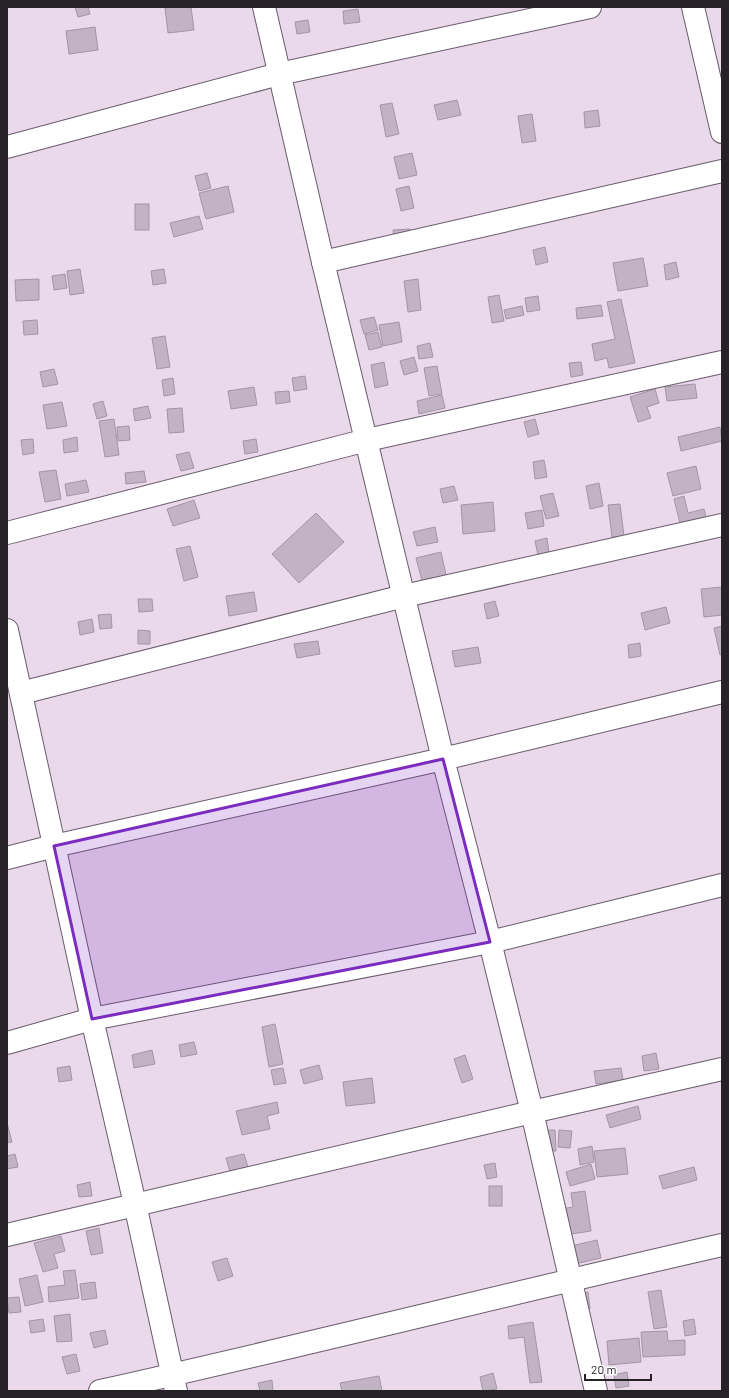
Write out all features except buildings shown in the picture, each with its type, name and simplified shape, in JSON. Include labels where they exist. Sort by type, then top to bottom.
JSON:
[{"type":"street","points":[[264,7],[323,262],[443,759],[532,1112],[569,1279],[596,1391]]},
{"type":"street","points":[[7,147],[279,74],[590,7]]},
{"type":"street","points":[[694,7],[722,132]]},
{"type":"street","points":[[323,262],[722,171]]},
{"type":"street","points":[[7,533],[366,440],[722,362]]},
{"type":"street","points":[[21,693],[404,596],[722,525]]},
{"type":"street","points":[[7,630],[92,1019],[136,1204],[174,1383]]},
{"type":"street","points":[[7,858],[54,846],[443,759],[722,692]]},
{"type":"street","points":[[7,1043],[92,1019],[490,942],[722,885]]},
{"type":"street","points":[[7,1235],[532,1112],[722,1070]]},
{"type":"street","points":[[100,1391],[174,1383],[569,1279],[722,1245]]},
{"type":"highlighted area","points":[[443,759],[490,942],[92,1019],[54,846]]}]
